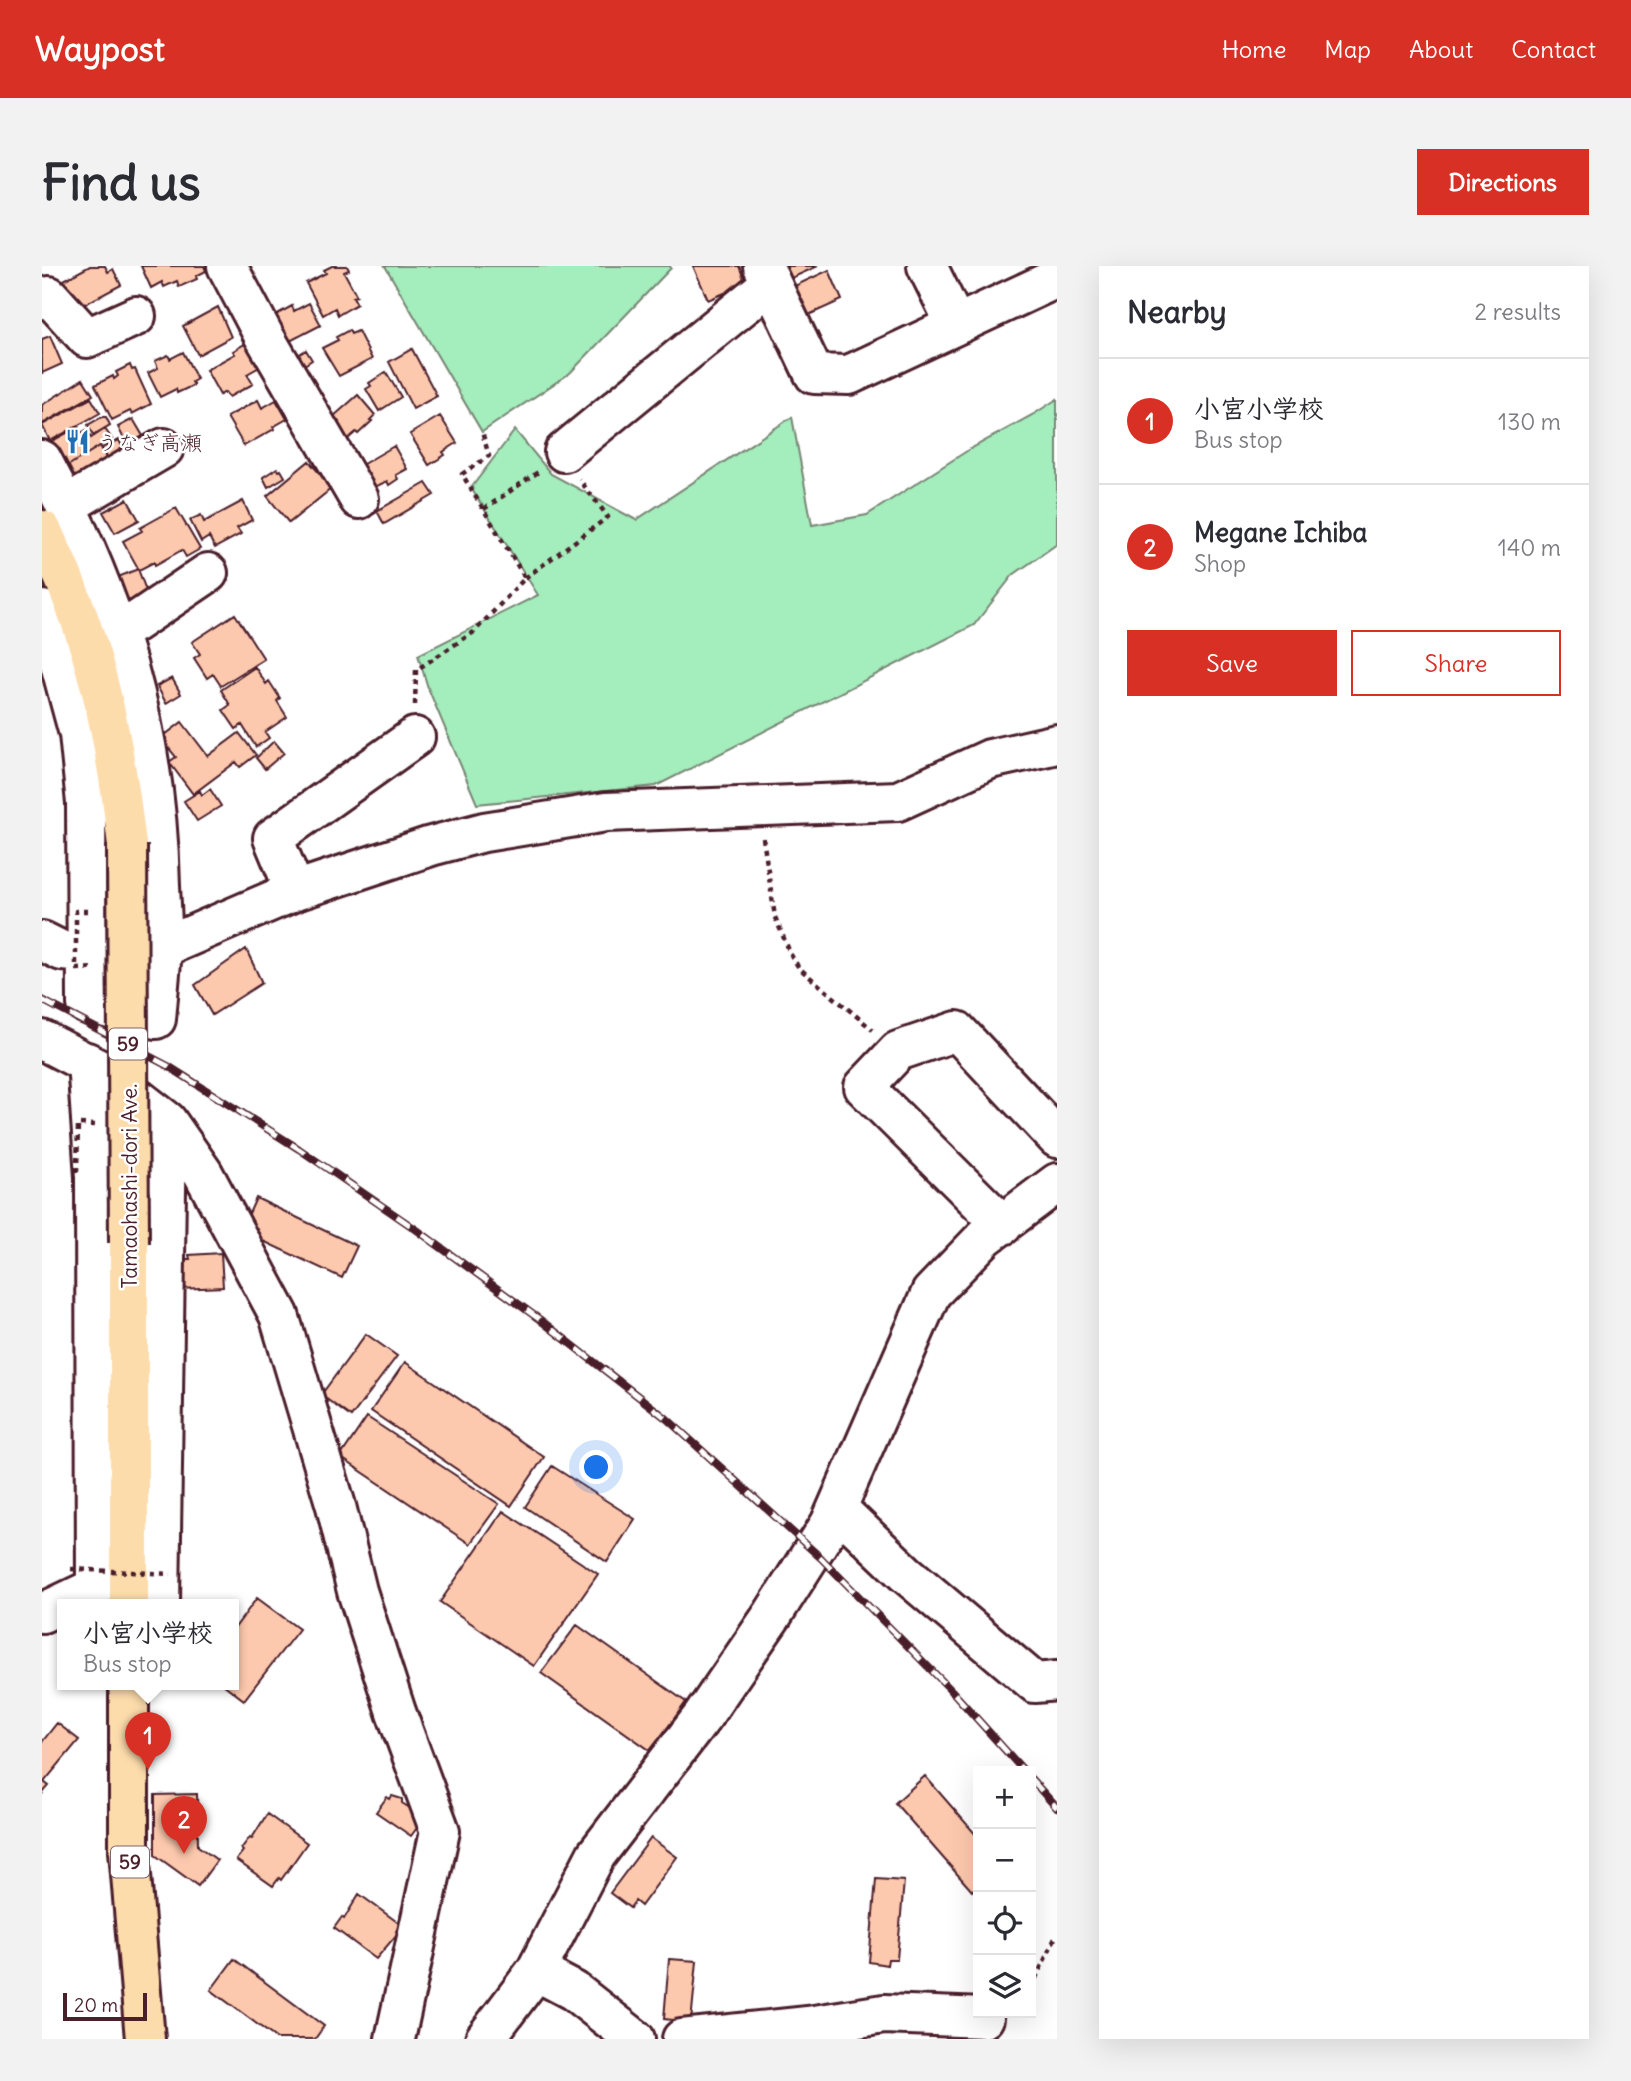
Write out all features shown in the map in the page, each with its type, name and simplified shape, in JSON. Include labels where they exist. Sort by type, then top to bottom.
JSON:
[{"type":"main road","name":"Tamaohashi-dori Ave.","points":[[54,518],[101,687],[117,759],[127,845],[129,1243],[98,1591]]},
{"type":"main road","name":"59","points":[[129,1690],[129,1851],[145,2039]]},
{"type":"street","points":[[227,266],[264,336],[359,499]]},
{"type":"street","points":[[927,266],[956,325]]},
{"type":"street","points":[[564,452],[767,274],[814,374],[849,375],[1057,278]]},
{"type":"street","points":[[42,299],[49,296],[86,338],[136,316]]},
{"type":"street","points":[[54,518],[164,448]]},
{"type":"street","points":[[42,460],[54,518],[107,598],[133,682],[152,775],[159,848],[162,948],[156,1019],[87,1004],[93,961],[88,911],[86,803],[79,734],[56,649],[42,610]]},
{"type":"street","points":[[117,627],[134,623],[208,573]]},
{"type":"street","points":[[295,891],[272,838],[415,737]]},
{"type":"street","points":[[162,948],[295,891],[431,846],[484,832],[606,812],[898,801],[990,759],[1057,744]]},
{"type":"street","points":[[42,942],[93,961]]},
{"type":"street","points":[[1003,1224],[864,1087],[898,1051],[957,1031],[1057,1138]]},
{"type":"street","points":[[42,1040],[104,1072],[167,1121],[203,1174],[279,1315],[337,1506],[357,1591],[396,1712],[440,1831],[395,2039]]},
{"type":"street","points":[[78,1599],[98,1591],[95,1177],[87,1062]]},
{"type":"street","points":[[166,1589],[167,1121]]},
{"type":"street","points":[[485,2039],[536,1972],[596,1855],[703,1716],[773,1614],[830,1524],[931,1293],[985,1237],[1057,1183]]},
{"type":"street","points":[[837,1507],[905,1573],[1035,1683],[1057,1681]]},
{"type":"street","points":[[114,1690],[129,1760]]},
{"type":"street","points":[[129,1760],[146,1690]]},
{"type":"street","points":[[536,1972],[574,1991],[635,2039]]},
{"type":"street","points":[[682,2039],[808,2026],[884,2014],[973,2018]]},
{"type":"path","points":[[482,432],[489,456],[463,474],[525,578]]},
{"type":"path","points":[[484,509],[564,452]]},
{"type":"path","points":[[415,737],[416,670],[474,632],[525,578],[608,517]]},
{"type":"path","points":[[759,806],[775,917],[791,954],[799,968],[898,1051]]},
{"type":"path","points":[[88,911],[76,911],[76,969],[93,961]]},
{"type":"path","points":[[77,1172],[78,1124],[97,1125]]},
{"type":"path","points":[[98,1591],[166,1589]]},
{"type":"path","points":[[1036,1978],[1057,1934]]},
{"type":"green space","points":[[385,266],[671,268],[570,373],[482,432]]},
{"type":"green space","points":[[1057,399],[1057,544],[1013,575],[974,625],[656,786],[477,804],[428,688],[418,655],[538,595],[471,488],[515,430],[551,474],[636,520],[792,417],[812,525],[867,515],[970,449]]},
{"type":"building","points":[[90,266],[105,266],[108,272],[113,269],[121,285],[76,309],[62,281]]},
{"type":"building","points":[[141,266],[204,266],[206,271],[196,276],[197,279],[179,287],[177,281],[164,287],[162,282],[151,288]]},
{"type":"building","points":[[332,266],[347,266],[349,270],[344,272],[357,296],[353,297],[357,304],[338,315],[335,308],[323,315],[306,283],[326,273],[324,270]]},
{"type":"building","points":[[693,266],[739,266],[746,284],[708,300]]},
{"type":"building","points":[[779,266],[818,266],[785,281]]},
{"type":"building","points":[[829,270],[842,300],[802,318],[788,289]]},
{"type":"building","points":[[309,303],[321,325],[288,342],[270,318],[292,306],[294,311]]},
{"type":"building","points":[[218,307],[231,337],[198,355],[183,326]]},
{"type":"building","points":[[349,330],[351,334],[358,331],[372,359],[339,376],[322,348],[338,340],[336,337]]},
{"type":"building","points":[[50,336],[62,364],[42,373],[42,339]]},
{"type":"building","points":[[248,342],[261,366],[247,374],[253,384],[229,397],[225,392],[220,395],[206,370],[235,354],[233,351]]},
{"type":"building","points":[[412,349],[437,396],[413,409],[389,362]]},
{"type":"building","points":[[306,350],[312,360],[293,372],[287,362]]},
{"type":"building","points":[[183,352],[197,379],[192,382],[194,385],[177,393],[176,389],[160,397],[148,373],[158,368],[155,361],[168,355],[170,359]]},
{"type":"building","points":[[130,365],[132,370],[135,369],[151,404],[112,420],[95,385],[113,376],[114,379],[118,376],[116,372]]},
{"type":"building","points":[[386,372],[401,397],[379,411],[366,389],[371,386],[369,383]]},
{"type":"building","points":[[83,379],[93,395],[42,424],[42,405]]},
{"type":"building","points":[[358,395],[375,415],[358,434],[356,432],[341,445],[330,431],[339,422],[334,416]]},
{"type":"building","points":[[91,398],[100,413],[50,441],[42,425]]},
{"type":"building","points":[[258,400],[262,408],[276,400],[287,419],[244,446],[227,417]]},
{"type":"building","points":[[440,416],[457,443],[429,465],[410,434]]},
{"type":"building","points":[[106,417],[110,425],[93,435],[88,425]]},
{"type":"building","points":[[133,419],[143,436],[127,445],[118,427]]},
{"type":"building","points":[[78,427],[81,433],[86,430],[91,438],[105,429],[112,439],[100,446],[109,461],[74,482],[50,442]]},
{"type":"building","points":[[119,440],[125,453],[109,460],[102,448]]},
{"type":"building","points":[[100,446],[109,461],[74,482],[66,467]]},
{"type":"building","points":[[394,446],[407,469],[396,475],[398,479],[389,485],[387,481],[371,489],[358,467]]},
{"type":"building","points":[[309,461],[332,488],[289,523],[267,496]]},
{"type":"building","points":[[277,468],[285,477],[268,487],[263,477]]},
{"type":"building","points":[[426,483],[434,495],[384,524],[377,511]]},
{"type":"building","points":[[127,499],[139,520],[115,533],[103,512]]},
{"type":"building","points":[[243,501],[252,520],[237,528],[241,534],[215,548],[209,537],[201,542],[190,520],[201,515],[204,522]]},
{"type":"building","points":[[176,508],[200,549],[186,557],[182,550],[155,565],[154,562],[139,570],[123,541]]},
{"type":"building","points":[[138,569],[148,596],[128,603],[118,577]]},
{"type":"building","points":[[235,614],[264,659],[221,686],[213,674],[207,678],[194,658],[200,654],[192,642]]},
{"type":"building","points":[[255,667],[266,684],[269,681],[280,698],[277,701],[287,717],[265,732],[269,738],[256,747],[242,725],[236,729],[223,710],[230,705],[221,690]]},
{"type":"building","points":[[172,678],[181,694],[166,703],[157,686]]},
{"type":"building","points":[[182,722],[208,756],[239,733],[256,755],[240,767],[236,762],[193,794],[169,762],[176,757],[163,741],[167,738],[165,735]]},
{"type":"building","points":[[274,741],[284,753],[265,769],[256,758]]},
{"type":"building","points":[[210,789],[221,806],[197,821],[184,801],[200,791],[202,795]]},
{"type":"building","points":[[246,949],[262,983],[212,1015],[195,985]]},
{"type":"building","points":[[256,1198],[357,1246],[342,1278],[248,1234],[253,1223],[246,1220]]},
{"type":"building","points":[[221,1253],[223,1287],[179,1289],[177,1259],[190,1259],[189,1255]]},
{"type":"building","points":[[366,1334],[397,1356],[351,1417],[321,1395]]},
{"type":"building","points":[[405,1362],[544,1457],[511,1506],[371,1411]]},
{"type":"building","points":[[367,1417],[499,1504],[470,1544],[340,1457]]},
{"type":"building","points":[[552,1466],[635,1519],[607,1562],[525,1507]]},
{"type":"building","points":[[503,1511],[598,1574],[534,1666],[440,1602]]},
{"type":"building","points":[[257,1598],[299,1629],[244,1700],[231,1690],[239,1690],[239,1622]]},
{"type":"building","points":[[577,1625],[686,1702],[651,1751],[541,1673]]},
{"type":"building","points":[[57,1723],[79,1740],[44,1782],[49,1786],[42,1794],[42,1742]]},
{"type":"building","points":[[925,1776],[973,1831],[972,1891],[895,1803]]},
{"type":"building","points":[[197,1794],[198,1846],[217,1860],[198,1886],[155,1855],[155,1795]]},
{"type":"building","points":[[392,1796],[402,1799],[402,1803],[410,1808],[413,1805],[422,1821],[411,1836],[376,1812],[387,1797],[390,1799]]},
{"type":"building","points":[[267,1814],[307,1843],[281,1880],[279,1878],[273,1886],[236,1860]]},
{"type":"building","points":[[651,1838],[677,1857],[641,1906],[635,1901],[630,1908],[610,1893]]},
{"type":"building","points":[[876,1879],[904,1881],[897,1959],[888,1959],[887,1965],[869,1962]]},
{"type":"building","points":[[359,1894],[400,1924],[396,1931],[398,1933],[376,1959],[334,1928],[342,1917],[344,1919]]},
{"type":"building","points":[[234,1959],[324,2026],[315,2039],[277,2039],[211,1990]]},
{"type":"building","points":[[669,1959],[697,1961],[691,2022],[664,2019]]},
{"type":"railway","points":[[42,1000],[168,1066],[299,1149],[417,1230],[539,1319],[666,1418],[821,1558],[951,1690],[1019,1766]]},
{"type":"railway","points":[[1036,1785],[1057,1808]]},
{"type":"place","name":"うなぎ高瀬","points":[[77,442]]},
{"type":"place","name":"小宮小学校","points":[[148,1770]]},
{"type":"place","name":"Megane Ichiba","points":[[184,1854]]}]
